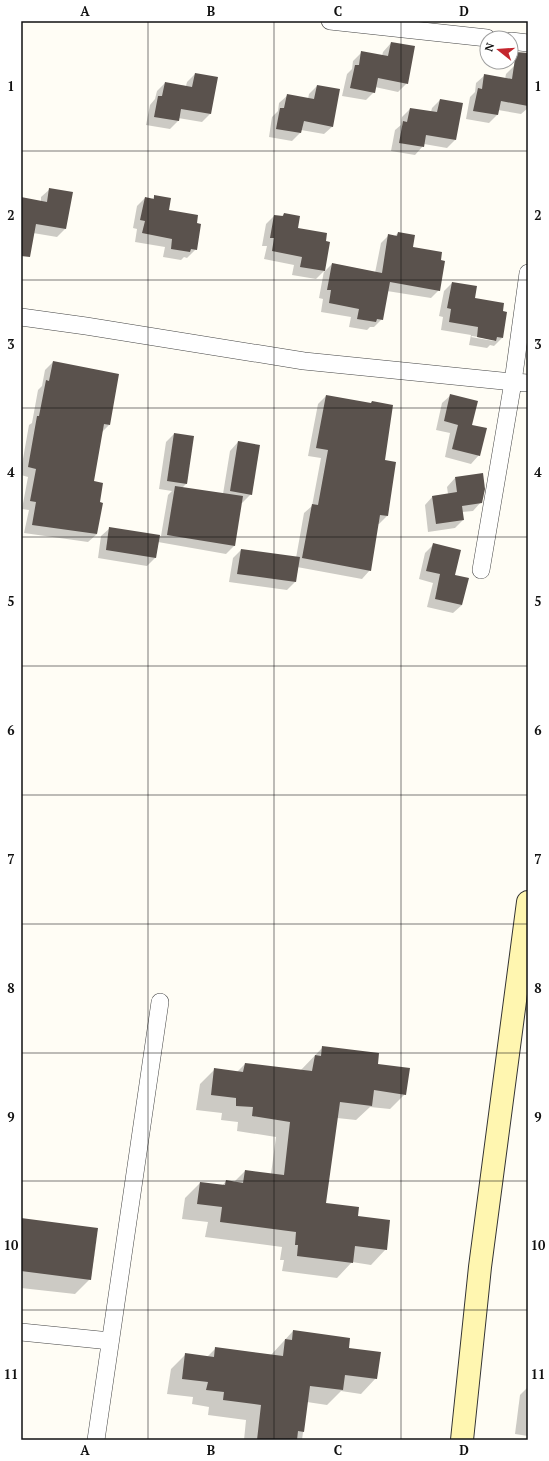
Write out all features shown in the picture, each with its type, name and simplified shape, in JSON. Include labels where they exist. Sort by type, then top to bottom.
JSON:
[{"type":"street","points":[[330,21],[479,37]]},
{"type":"street","points":[[480,570],[521,382],[528,273]]},
{"type":"street","points":[[21,317],[304,361],[521,382]]},
{"type":"street","points":[[462,1440],[480,1267],[528,902]]},
{"type":"street","points":[[96,1440],[160,1002]]},
{"type":"street","points":[[21,1332],[110,1341]]},
{"type":"building","points":[[391,42],[415,46],[408,84],[378,78],[375,93],[350,88],[355,65],[359,65],[361,51],[388,56]]},
{"type":"building","points":[[519,52],[528,53],[528,106],[501,101],[498,115],[473,111],[478,88],[482,89],[484,74],[512,79],[513,70],[519,70]]},
{"type":"building","points":[[195,73],[218,77],[211,114],[181,109],[179,121],[154,117],[158,96],[162,96],[165,82],[192,87]]},
{"type":"building","points":[[317,85],[340,89],[333,127],[304,121],[301,133],[276,129],[280,108],[284,108],[287,94],[314,99]]},
{"type":"building","points":[[440,99],[463,103],[456,140],[426,135],[424,147],[399,143],[403,121],[407,122],[410,108],[437,112]]},
{"type":"building","points":[[49,188],[73,192],[66,229],[36,224],[30,257],[21,256],[21,197],[47,202]]},
{"type":"building","points":[[154,195],[171,198],[169,210],[198,215],[197,223],[201,224],[197,250],[191,249],[190,252],[171,249],[172,239],[142,233],[145,221],[140,220],[145,197],[154,199]]},
{"type":"building","points":[[284,213],[300,216],[298,228],[327,233],[326,241],[330,242],[325,271],[300,267],[302,257],[272,251],[274,238],[270,238],[274,215],[283,216]]},
{"type":"building","points":[[398,232],[415,235],[413,247],[442,252],[441,260],[445,261],[440,291],[390,282],[383,320],[377,319],[376,322],[357,319],[359,309],[329,303],[331,290],[327,290],[332,263],[382,273],[388,234],[397,236]]},
{"type":"building","points":[[452,282],[477,286],[475,298],[504,303],[503,311],[507,312],[503,338],[497,337],[496,341],[477,337],[478,327],[449,322],[451,309],[447,308]]},
{"type":"building","points":[[53,361],[119,374],[110,425],[104,424],[94,481],[103,483],[100,502],[103,503],[97,534],[32,525],[36,502],[30,501],[36,469],[28,467],[37,416],[39,416],[46,380],[49,381]]},
{"type":"building","points":[[450,394],[478,401],[472,425],[487,428],[480,456],[452,449],[458,425],[444,421]]},
{"type":"building","points":[[326,395],[371,403],[372,401],[393,405],[385,460],[396,462],[388,516],[380,515],[371,571],[302,558],[312,504],[318,505],[328,450],[316,448]]},
{"type":"building","points":[[174,433],[194,436],[187,484],[167,481]]},
{"type":"building","points":[[238,441],[260,445],[252,495],[230,491]]},
{"type":"building","points":[[483,473],[485,489],[482,503],[462,506],[464,520],[436,524],[432,496],[457,492],[455,477]]},
{"type":"building","points":[[175,486],[243,496],[235,546],[167,535]]},
{"type":"building","points":[[109,527],[160,535],[156,558],[106,550]]},
{"type":"building","points":[[433,543],[461,550],[455,575],[469,578],[462,605],[435,599],[440,574],[426,571]]},
{"type":"building","points":[[241,549],[300,557],[296,582],[237,574]]},
{"type":"building","points":[[322,1046],[379,1053],[378,1064],[410,1068],[406,1095],[374,1090],[372,1106],[340,1102],[326,1203],[359,1207],[358,1216],[390,1220],[387,1250],[355,1246],[353,1263],[297,1256],[298,1245],[295,1245],[296,1232],[220,1222],[222,1207],[197,1204],[200,1182],[225,1185],[226,1180],[243,1183],[245,1170],[284,1175],[290,1122],[252,1116],[253,1107],[236,1106],[236,1098],[211,1095],[214,1068],[243,1072],[245,1063],[312,1071],[315,1055],[321,1056]]},
{"type":"building","points":[[21,1218],[98,1228],[91,1280],[21,1271]]},
{"type":"building","points":[[293,1330],[350,1338],[349,1348],[381,1352],[377,1379],[345,1375],[343,1390],[310,1386],[304,1432],[298,1431],[297,1440],[257,1440],[261,1405],[223,1400],[224,1392],[206,1390],[208,1382],[182,1379],[185,1353],[214,1357],[215,1347],[283,1356],[285,1339],[292,1340]]}]
